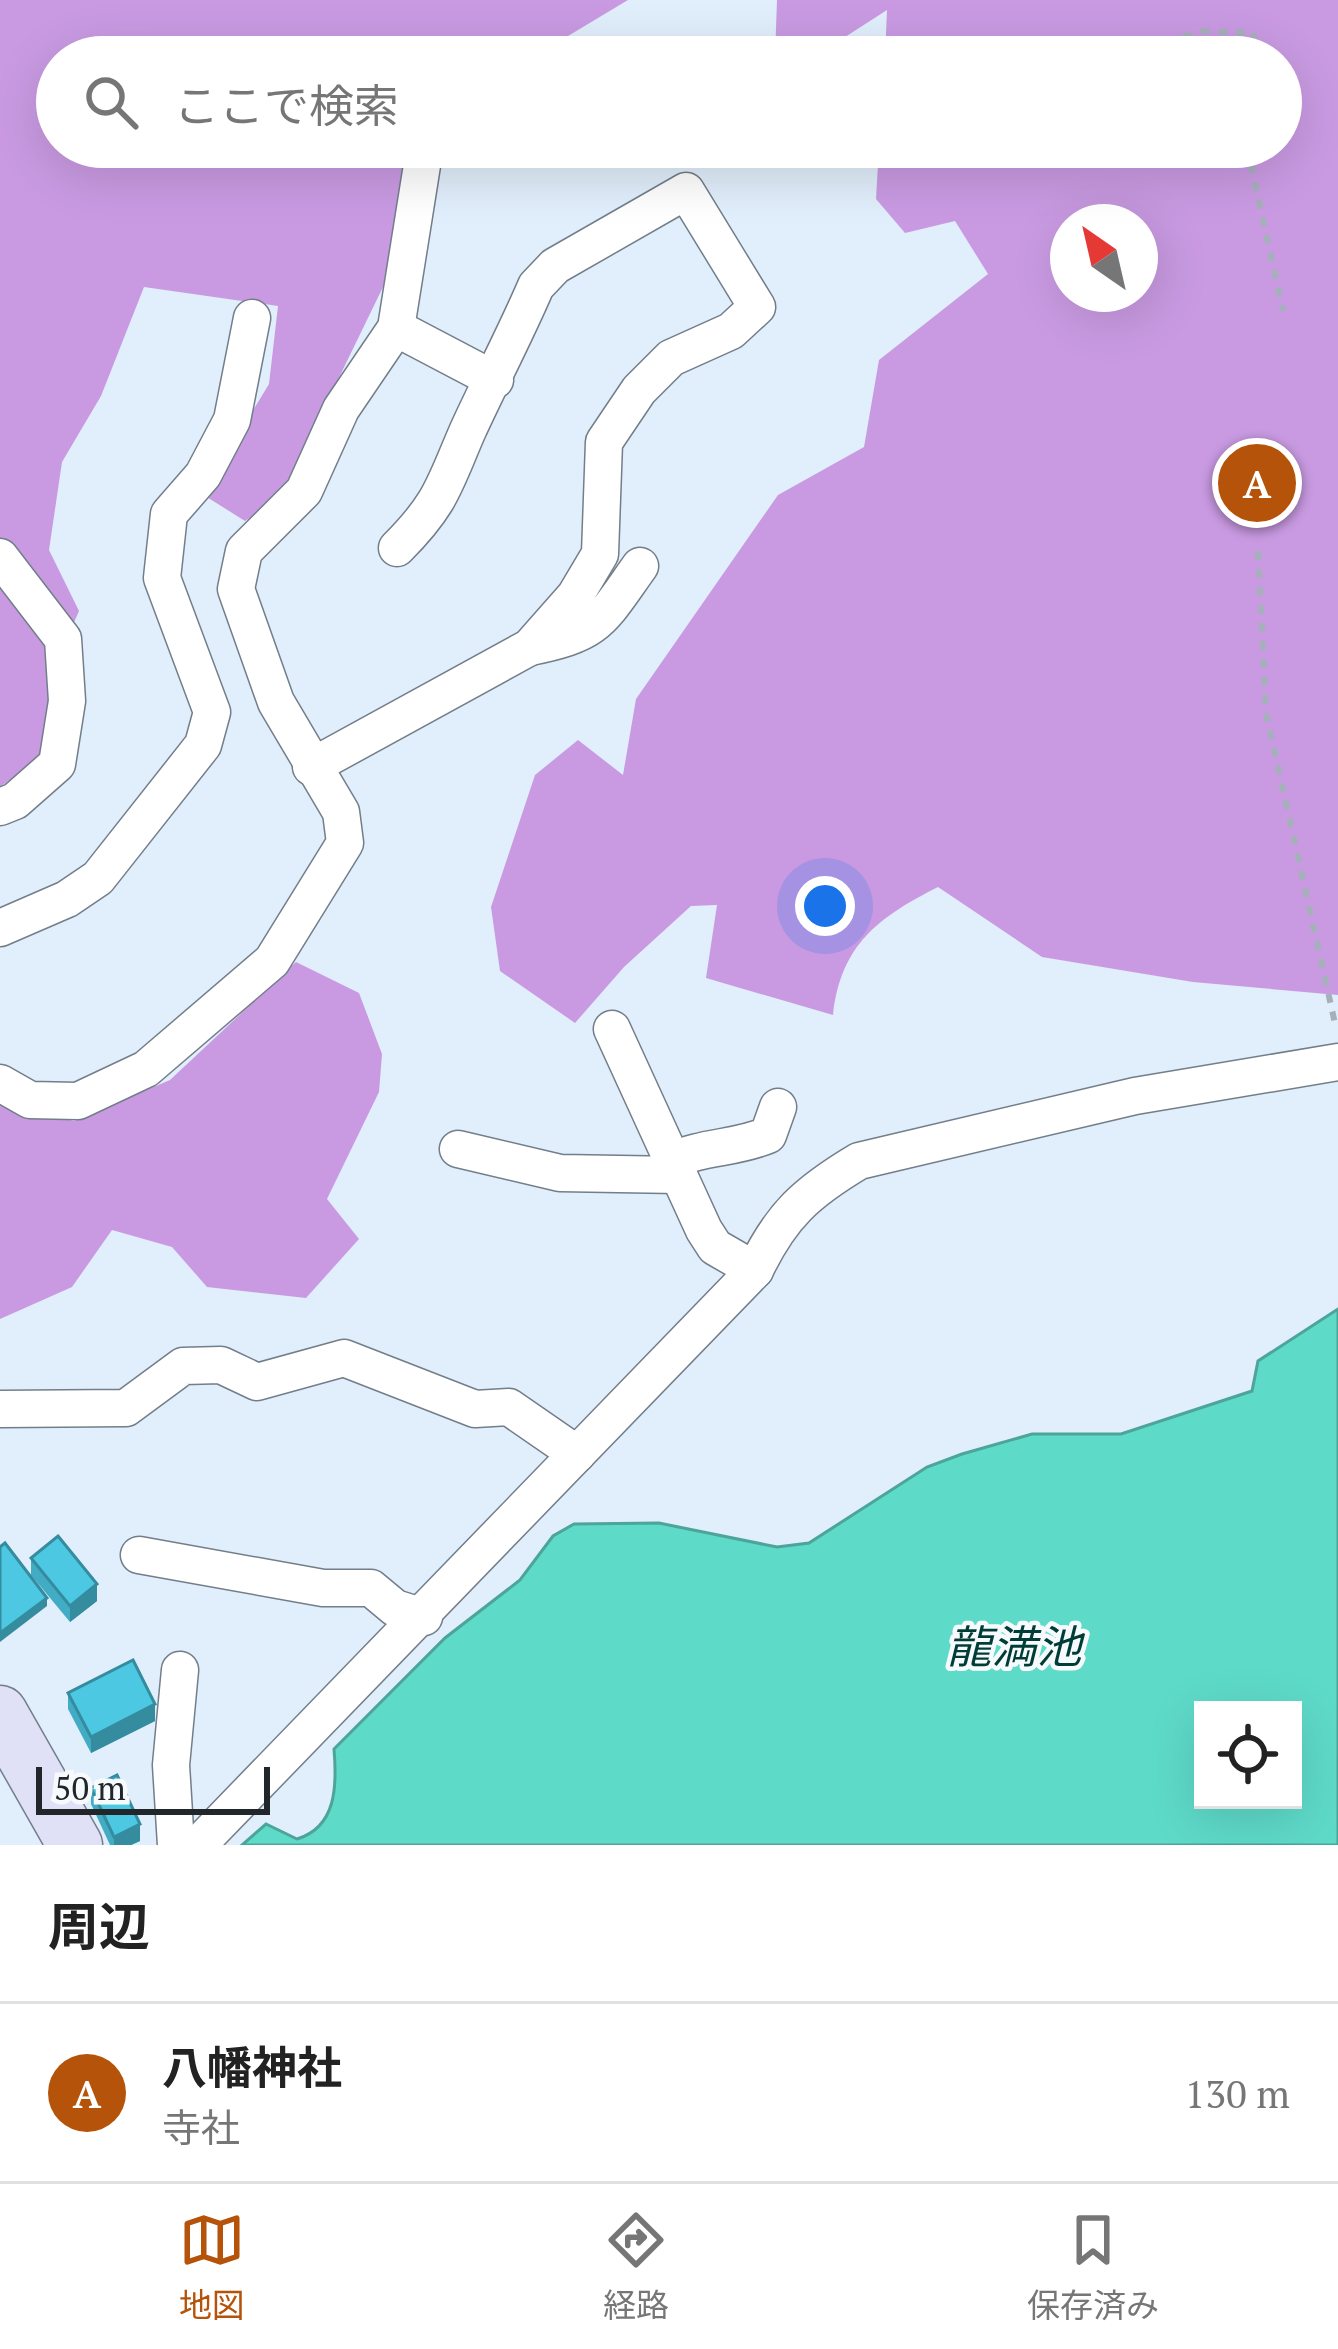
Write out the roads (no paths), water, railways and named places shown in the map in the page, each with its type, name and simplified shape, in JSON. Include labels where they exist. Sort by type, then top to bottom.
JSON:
[{"type":"main road","points":[[0,1713],[75,1845]]},
{"type":"street","points":[[0,1082],[30,1100],[78,1101],[146,1069],[272,961],[345,843],[341,812],[276,702],[236,589],[244,551],[304,491],[341,409],[396,328],[421,168]]},
{"type":"street","points":[[397,548],[433,512],[536,286],[555,266],[686,191],[757,307],[731,331],[671,358],[639,390],[604,442],[600,554],[575,596],[530,647]]},
{"type":"street","points":[[0,928],[67,898],[98,878],[203,745],[212,712],[162,578],[164,557],[170,514],[203,476],[232,420],[252,318]]},
{"type":"street","points":[[396,328],[494,380]]},
{"type":"street","points":[[0,557],[63,639],[67,701],[57,764],[15,801],[0,807]]},
{"type":"street","points":[[311,767],[530,647],[596,627],[640,566]]},
{"type":"street","points":[[612,1029],[715,1247],[755,1270]]},
{"type":"street","points":[[198,1845],[424,1617],[755,1270],[777,1225],[807,1196],[859,1161],[1135,1096],[1338,1062]]},
{"type":"street","points":[[458,1149],[560,1173],[674,1168],[695,1149],[739,1148],[768,1136],[778,1107]]},
{"type":"street","points":[[0,1409],[126,1408],[183,1366],[221,1365],[256,1382],[344,1358],[475,1409],[509,1407],[577,1454]]},
{"type":"street","points":[[139,1555],[323,1588],[370,1588],[395,1608],[424,1617]]},
{"type":"street","points":[[176,1845],[171,1765],[180,1670]]},
{"type":"water","name":"龍満池","points":[[1338,1309],[1338,1845],[242,1845],[266,1824],[297,1839],[320,1825],[332,1803],[334,1749],[445,1638],[520,1580],[553,1536],[574,1524],[659,1523],[777,1547],[809,1543],[927,1467],[962,1454],[1032,1434],[1121,1434],[1252,1391],[1258,1361]]},
{"type":"place","name":"八幡神社","points":[[1257,483]]}]
